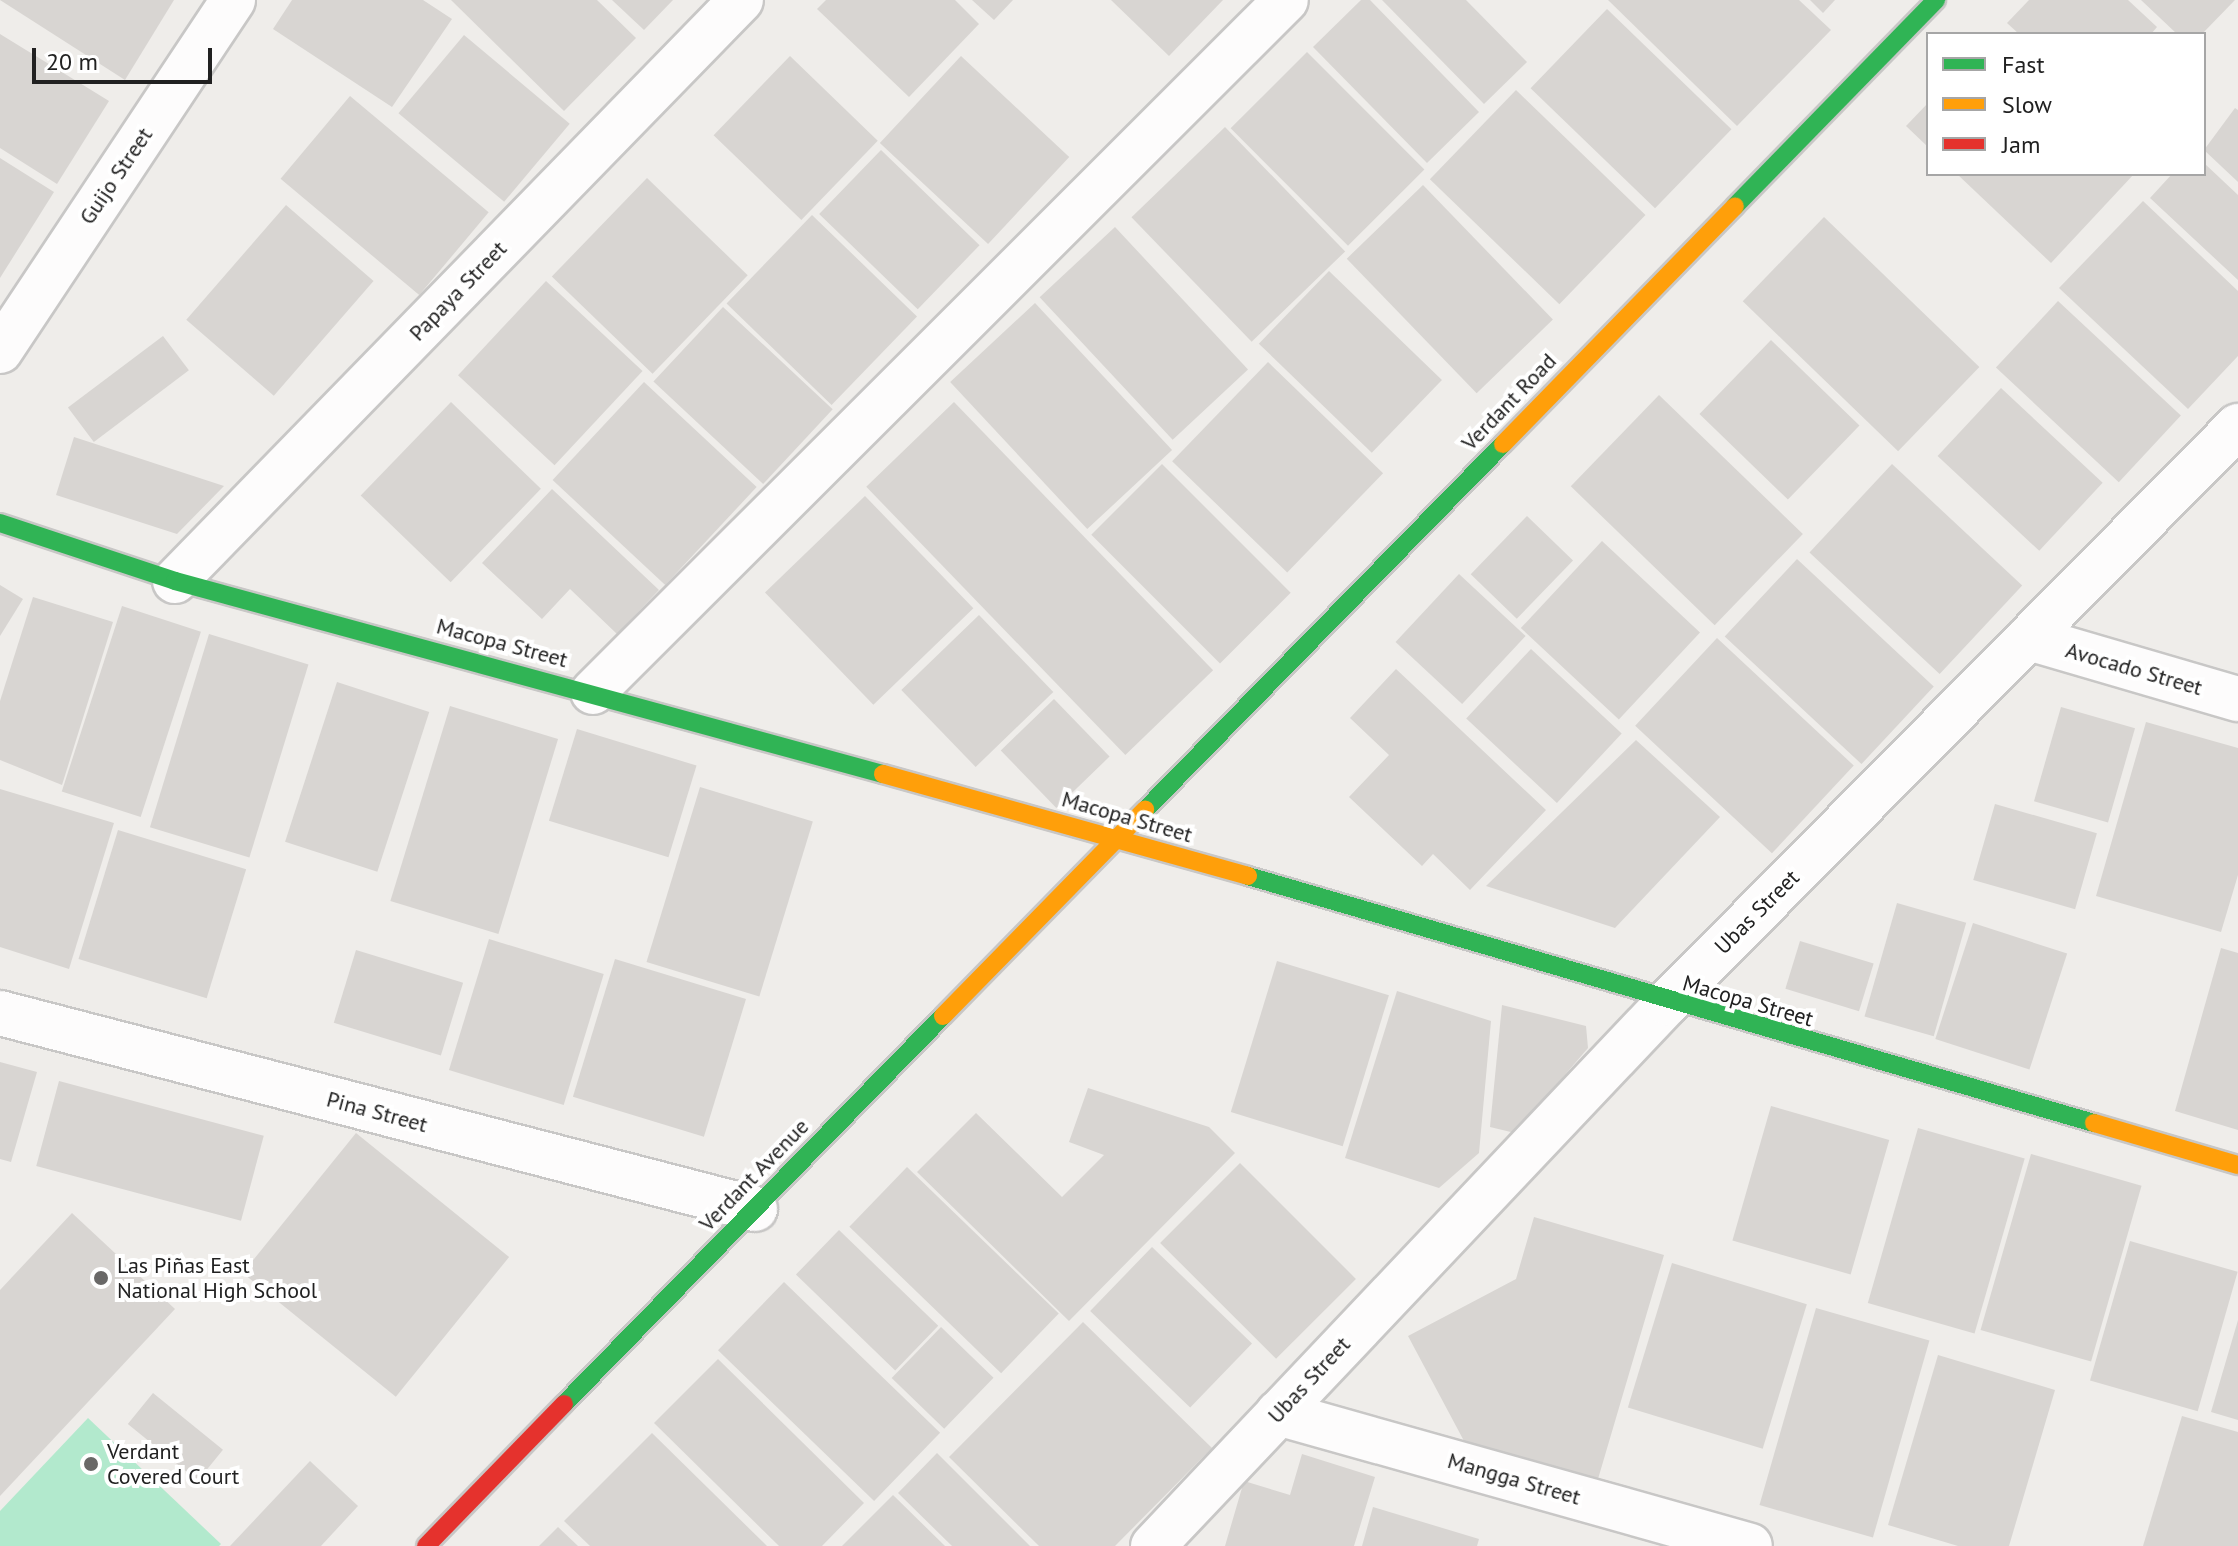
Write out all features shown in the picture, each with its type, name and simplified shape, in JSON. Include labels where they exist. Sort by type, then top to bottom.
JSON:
[{"type":"street","name":"Guijo Street","points":[[0,351],[233,0]]},
{"type":"street","name":"Papaya Street","points":[[175,581],[741,0]]},
{"type":"street","points":[[593,692],[1286,0]]},
{"type":"street","name":"Verdant Road","points":[[1117,838],[1936,0]]},
{"type":"street","name":"Ubas Street","points":[[1153,1546],[1667,1003],[2238,426]]},
{"type":"street","name":"Macopa Street","points":[[0,523],[175,581],[593,692],[1117,838],[1667,1003],[2238,1165]]},
{"type":"street","name":"Avocado Street","points":[[2029,638],[2238,699]]},
{"type":"street","name":"Verdant Avenue","points":[[426,1546],[1117,838]]},
{"type":"street","name":"Pina Street","points":[[0,1013],[755,1209]]},
{"type":"street","name":"Mangga Street","points":[[1278,1413],[1750,1546]]},
{"type":"green space","name":"Verdant Covered Court","points":[[88,1418],[221,1544],[0,1546],[0,1511]]},
{"type":"building","points":[[0,0],[174,0],[125,80]]},
{"type":"building","points":[[292,0],[423,0],[452,19],[392,107],[273,29]]},
{"type":"building","points":[[451,0],[597,0],[636,38],[564,111]]},
{"type":"building","points":[[612,0],[673,0],[644,30]]},
{"type":"building","points":[[826,0],[955,0],[979,24],[909,97],[817,9]]},
{"type":"building","points":[[972,0],[1013,0],[994,20]]},
{"type":"building","points":[[1111,0],[1223,0],[1169,56]]},
{"type":"building","points":[[1361,0],[1370,0],[1479,112],[1427,163],[1313,47]]},
{"type":"building","points":[[1382,0],[1466,0],[1527,62],[1484,104]]},
{"type":"building","points":[[1608,0],[1799,0],[1831,30],[1737,126]]},
{"type":"building","points":[[1810,0],[1835,0],[1823,13]]},
{"type":"building","points":[[2029,0],[2128,0],[2157,27],[2153,32],[2017,32],[2007,23]]},
{"type":"building","points":[[2141,0],[2235,0],[2204,32],[2175,32]]},
{"type":"building","points":[[1607,9],[1731,129],[1655,208],[1531,88]]},
{"type":"building","points":[[0,34],[109,101],[57,184],[0,148]]},
{"type":"building","points":[[464,35],[570,124],[504,202],[398,113]]},
{"type":"building","points":[[1307,52],[1424,169],[1348,246],[1231,128]]},
{"type":"building","points":[[790,56],[878,141],[801,220],[714,135]]},
{"type":"building","points":[[961,56],[1069,157],[988,244],[880,143]]},
{"type":"building","points":[[1516,90],[1645,215],[1559,304],[1430,179]]},
{"type":"building","points":[[350,96],[489,212],[419,295],[281,179]]},
{"type":"building","points":[[1926,105],[1926,145],[1906,126]]},
{"type":"building","points":[[2235,108],[2238,110],[2238,182],[2206,152],[2206,147]]},
{"type":"building","points":[[1225,127],[1345,251],[1252,342],[1131,217]]},
{"type":"building","points":[[881,150],[980,245],[918,309],[819,214]]},
{"type":"building","points":[[0,158],[54,192],[0,278]]},
{"type":"building","points":[[2206,165],[2238,195],[2238,280],[2150,198],[2170,176],[2206,176]]},
{"type":"building","points":[[1959,176],[2132,176],[2051,263]]},
{"type":"building","points":[[647,178],[748,275],[653,374],[552,277]]},
{"type":"building","points":[[1423,185],[1553,320],[1477,393],[1347,259]]},
{"type":"building","points":[[2143,201],[2238,291],[2238,356],[2188,409],[2059,288]]},
{"type":"building","points":[[286,205],[374,281],[274,396],[186,320]]},
{"type":"building","points":[[812,215],[917,316],[832,405],[727,303]]},
{"type":"building","points":[[1824,217],[1979,367],[1898,451],[1743,301]]},
{"type":"building","points":[[1115,227],[1248,370],[1173,440],[1040,297]]},
{"type":"building","points":[[1329,271],[1442,380],[1372,453],[1259,344]]},
{"type":"building","points":[[546,281],[643,371],[555,465],[458,375]]},
{"type":"building","points":[[2058,301],[2181,416],[2119,482],[1996,368]]},
{"type":"building","points":[[1035,303],[1172,450],[1087,529],[950,382]]},
{"type":"building","points":[[723,307],[833,409],[763,484],[653,382]]},
{"type":"building","points":[[163,336],[189,370],[94,442],[68,408]]},
{"type":"building","points":[[1771,340],[1859,425],[1788,500],[1699,414]]},
{"type":"building","points":[[1268,362],[1383,473],[1287,572],[1172,461]]},
{"type":"building","points":[[644,382],[757,487],[665,585],[553,480]]},
{"type":"building","points":[[2001,388],[2103,483],[2039,551],[1938,456]]},
{"type":"building","points":[[1659,395],[1803,534],[1715,625],[1571,486]]},
{"type":"building","points":[[451,402],[541,489],[451,582],[361,496]]},
{"type":"building","points":[[954,402],[1213,670],[1125,755],[866,487]]},
{"type":"building","points":[[74,437],[224,486],[177,534],[56,495]]},
{"type":"building","points":[[1162,464],[1291,593],[1220,663],[1091,535]]},
{"type":"building","points":[[1892,464],[2022,585],[1940,674],[1809,552]]},
{"type":"building","points":[[552,489],[659,590],[617,634],[570,589],[542,619],[482,563]]},
{"type":"building","points":[[865,496],[973,608],[873,705],[765,593]]},
{"type":"building","points":[[1527,516],[1573,560],[1517,619],[1471,574]]},
{"type":"building","points":[[1602,541],[1700,632],[1619,719],[1521,628]]},
{"type":"building","points":[[1797,559],[1934,687],[1861,764],[1725,637]]},
{"type":"building","points":[[1459,574],[1526,636],[1462,704],[1396,642]]},
{"type":"building","points":[[0,585],[23,599],[0,636]]},
{"type":"building","points":[[33,597],[113,622],[62,785],[0,760],[0,701]]},
{"type":"building","points":[[122,606],[201,632],[141,817],[62,791]]},
{"type":"building","points":[[979,615],[1053,692],[976,767],[901,690]]},
{"type":"building","points":[[209,634],[308,664],[249,858],[150,827]]},
{"type":"building","points":[[1717,638],[1854,766],[1772,853],[1635,726]]},
{"type":"building","points":[[1531,649],[1622,734],[1557,803],[1466,718]]},
{"type":"building","points":[[1396,669],[1546,810],[1470,890],[1433,854],[1422,866],[1349,797],[1389,755],[1350,718]]},
{"type":"building","points":[[337,682],[429,712],[377,872],[285,842]]},
{"type":"building","points":[[1054,699],[1110,757],[1056,808],[1001,750]]},
{"type":"building","points":[[450,706],[558,739],[498,934],[390,901]]},
{"type":"building","points":[[2061,707],[2135,728],[2108,822],[2034,801]]},
{"type":"building","points":[[2146,722],[2238,748],[2238,875],[2221,932],[2096,896]]},
{"type":"building","points":[[577,729],[697,766],[668,857],[549,821]]},
{"type":"building","points":[[1636,740],[1720,817],[1615,928],[1486,886]]},
{"type":"building","points":[[700,787],[813,821],[759,997],[646,962]]},
{"type":"building","points":[[0,789],[114,823],[69,969],[0,947]]},
{"type":"building","points":[[1995,804],[2097,833],[2075,909],[1973,880]]},
{"type":"building","points":[[118,830],[246,869],[207,998],[79,959]]},
{"type":"building","points":[[1897,903],[1966,923],[1934,1036],[1864,1016]]},
{"type":"building","points":[[1973,923],[2067,954],[2029,1070],[1935,1039]]},
{"type":"building","points":[[489,939],[604,974],[564,1105],[449,1070]]},
{"type":"building","points":[[1800,941],[1874,964],[1859,1011],[1785,989]]},
{"type":"building","points":[[2221,948],[2238,953],[2238,1130],[2175,1111]]},
{"type":"building","points":[[356,950],[463,983],[441,1055],[334,1023]]},
{"type":"building","points":[[615,959],[746,999],[704,1137],[573,1097]]},
{"type":"building","points":[[1277,961],[1389,995],[1343,1146],[1231,1112]]},
{"type":"building","points":[[1397,991],[1491,1021],[1479,1153],[1439,1188],[1345,1158]]},
{"type":"building","points":[[1502,1005],[1586,1026],[1588,1048],[1515,1133],[1490,1127]]},
{"type":"building","points":[[0,1062],[37,1072],[11,1162],[0,1159]]},
{"type":"building","points":[[59,1081],[264,1136],[241,1221],[36,1166]]},
{"type":"building","points":[[1088,1088],[1209,1127],[1235,1153],[1069,1321],[917,1172],[976,1113],[1062,1197],[1104,1155],[1069,1142]]},
{"type":"building","points":[[1771,1106],[1889,1140],[1851,1274],[1732,1241]]},
{"type":"building","points":[[1918,1128],[2025,1159],[1975,1334],[1868,1303]]},
{"type":"building","points":[[356,1133],[509,1257],[396,1397],[243,1273]]},
{"type":"building","points":[[2031,1154],[2142,1186],[2091,1362],[1981,1330]]},
{"type":"building","points":[[1240,1163],[1356,1279],[1276,1359],[1160,1243]]},
{"type":"building","points":[[907,1167],[1059,1314],[1001,1373],[849,1227]]},
{"type":"building","points":[[72,1213],[175,1309],[0,1496],[0,1290]]},
{"type":"building","points":[[1534,1217],[1664,1255],[1598,1479],[1464,1441],[1408,1336],[1516,1279]]},
{"type":"building","points":[[839,1230],[938,1326],[895,1370],[796,1275]]},
{"type":"building","points":[[2130,1241],[2238,1272],[2198,1411],[2090,1380]]},
{"type":"building","points":[[1152,1247],[1252,1344],[1190,1408],[1090,1311]]},
{"type":"building","points":[[1672,1263],[1807,1304],[1763,1449],[1628,1407]]},
{"type":"building","points":[[784,1282],[940,1433],[874,1501],[718,1350]]},
{"type":"building","points":[[1816,1308],[1929,1341],[1873,1538],[1759,1505]]},
{"type":"building","points":[[2238,1320],[2238,1420],[2211,1412]]},
{"type":"building","points":[[1083,1322],[1212,1448],[1115,1546],[1039,1546],[949,1457]]},
{"type":"building","points":[[941,1327],[994,1378],[944,1429],[892,1378]]},
{"type":"building","points":[[1938,1355],[2055,1390],[2009,1546],[1958,1546],[1888,1525]]},
{"type":"building","points":[[718,1359],[864,1503],[822,1546],[779,1546],[654,1423]]},
{"type":"building","points":[[153,1393],[223,1450],[198,1481],[128,1424]]},
{"type":"building","points":[[2182,1416],[2238,1432],[2238,1546],[2143,1546]]},
{"type":"building","points":[[652,1433],[767,1546],[590,1546],[564,1521]]},
{"type":"building","points":[[937,1453],[1030,1546],[952,1546],[898,1493]]},
{"type":"building","points":[[1302,1454],[1375,1477],[1354,1546],[1225,1546],[1244,1481],[1290,1495]]},
{"type":"building","points":[[310,1461],[358,1506],[321,1546],[230,1546]]},
{"type":"building","points":[[893,1495],[945,1546],[842,1546]]},
{"type":"building","points":[[1373,1507],[1479,1539],[1477,1546],[1362,1546]]},
{"type":"building","points":[[558,1527],[578,1546],[539,1546]]},
{"type":"traffic: fast","points":[[1735,206],[1936,0]]},
{"type":"traffic: fast","points":[[1145,810],[1503,444]]},
{"type":"traffic: fast","points":[[0,523],[175,581],[883,774]]},
{"type":"traffic: fast","points":[[1248,876],[2094,1123]]},
{"type":"traffic: fast","points":[[564,1404],[943,1016]]},
{"type":"traffic: slow","points":[[1503,444],[1735,206]]},
{"type":"traffic: slow","points":[[883,774],[1248,876]]},
{"type":"traffic: slow","points":[[943,1016],[1145,810]]},
{"type":"traffic: slow","points":[[2094,1123],[2238,1165]]},
{"type":"traffic: jam","points":[[426,1546],[564,1404]]},
{"type":"place","name":"Las Piñas East National High School","points":[[101,1278]]},
{"type":"place","name":"Verdant Covered Court","points":[[91,1464]]}]
